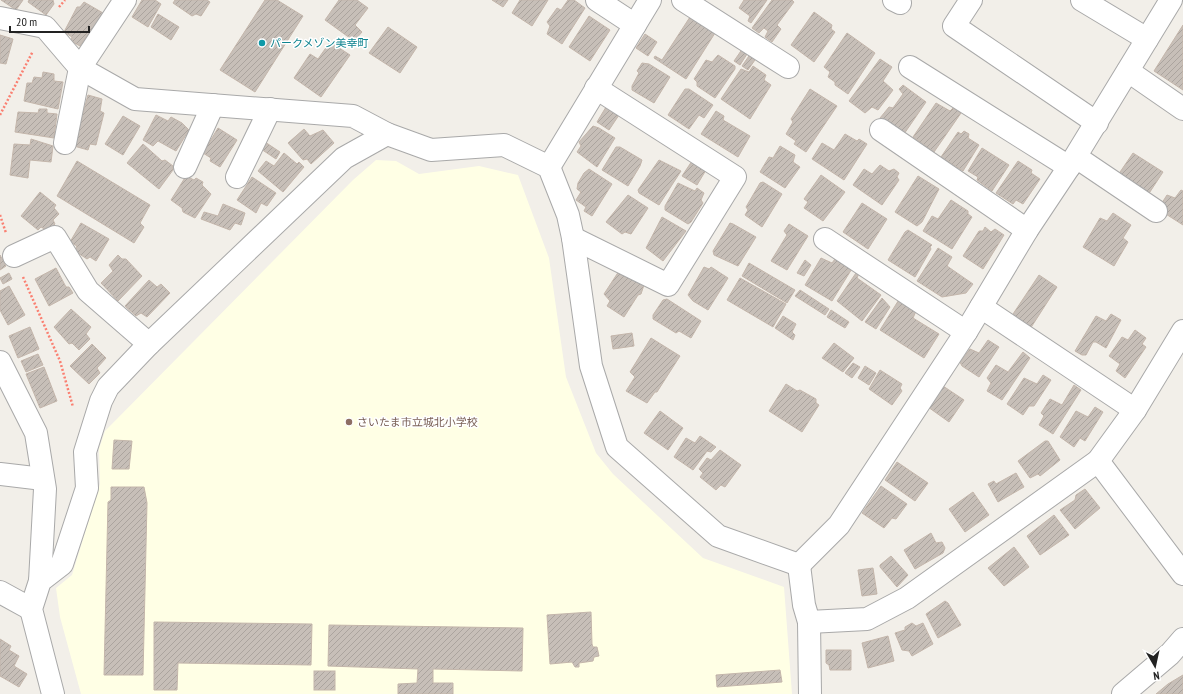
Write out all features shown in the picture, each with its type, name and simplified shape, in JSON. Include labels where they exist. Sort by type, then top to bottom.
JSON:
[{"type":"street","points":[[64,144],[80,68],[125,0]]},
{"type":"street","points":[[597,0],[635,25]]},
{"type":"street","points":[[549,167],[650,0]]},
{"type":"street","points":[[683,0],[788,66]]},
{"type":"street","points":[[971,0],[954,26],[1097,123]]},
{"type":"street","points":[[1082,0],[1148,39]]},
{"type":"street","points":[[799,564],[840,525],[966,332],[1027,230],[1097,123],[1171,0]]},
{"type":"street","points":[[0,18],[45,27],[80,68],[135,99],[353,116],[387,134],[431,150],[504,145],[549,167],[568,215],[573,238],[591,366],[617,447],[718,536],[799,564]]},
{"type":"street","points":[[910,67],[1156,212]]},
{"type":"street","points":[[1128,71],[1183,109]]},
{"type":"street","points":[[573,238],[668,285],[735,177],[596,88]]},
{"type":"street","points":[[185,167],[213,105]]},
{"type":"street","points":[[237,177],[270,109]]},
{"type":"street","points":[[881,130],[1027,230]]},
{"type":"street","points":[[40,581],[62,564],[88,488],[85,452],[101,401],[108,387],[149,344],[344,158],[387,134]]},
{"type":"street","points":[[14,256],[55,237],[88,291],[149,344]]},
{"type":"street","points":[[825,240],[966,332]]},
{"type":"street","points":[[981,307],[1135,410]]},
{"type":"street","points":[[809,622],[867,620],[907,598],[1098,461],[1135,410],[1183,331]]},
{"type":"street","points":[[0,362],[36,433],[45,490],[40,581],[31,609],[53,694]]},
{"type":"street","points":[[1098,461],[1183,574]]},
{"type":"street","points":[[0,474],[43,479]]},
{"type":"street","points":[[799,564],[804,605],[809,622],[810,694]]},
{"type":"street","points":[[0,592],[31,609]]},
{"type":"street","points":[[1122,694],[1170,654],[1183,639]]},
{"type":"path","points":[[0,115],[45,27],[64,0]]},
{"type":"path","points":[[0,215],[14,256],[60,361],[74,414]]},
{"type":"shaded area","name":"さいたま市立城北小学校","points":[[376,160],[396,161],[419,174],[479,166],[518,175],[549,258],[566,377],[596,453],[613,474],[703,558],[784,587],[792,694],[81,694],[60,617],[56,588],[72,575],[100,484],[99,449],[105,431],[353,180]]},
{"type":"building","points":[[1,0],[23,0],[16,10]]},
{"type":"building","points":[[29,0],[53,0],[54,4],[46,15],[28,2]]},
{"type":"building","points":[[142,0],[155,0],[161,4],[148,27],[132,17]]},
{"type":"building","points":[[175,0],[207,0],[210,2],[201,16],[196,14],[192,16],[173,3]]},
{"type":"building","name":"パークメゾン美幸町","points":[[265,0],[277,0],[303,16],[255,92],[220,70]]},
{"type":"building","points":[[339,0],[357,0],[368,8],[355,25],[362,32],[354,41],[325,20]]},
{"type":"building","points":[[492,0],[508,0],[503,7]]},
{"type":"building","points":[[520,0],[548,0],[532,26],[512,13]]},
{"type":"building","points":[[568,0],[574,0],[585,8],[562,44],[547,34],[550,26],[547,22],[557,8],[561,10]]},
{"type":"building","points":[[744,0],[767,0],[751,23],[748,21],[750,16],[739,8]]},
{"type":"building","points":[[772,0],[792,0],[794,2],[777,25],[781,29],[772,42],[765,37],[768,31],[764,28],[759,33],[752,28]]},
{"type":"building","points":[[84,2],[103,13],[80,46],[71,41],[72,37],[64,32],[77,7],[80,7]]},
{"type":"building","points":[[814,12],[832,25],[831,29],[835,32],[814,62],[791,45]]},
{"type":"building","points":[[158,14],[179,27],[171,40],[151,27]]},
{"type":"building","points":[[589,16],[610,30],[590,61],[569,47]]},
{"type":"building","points":[[690,17],[715,33],[686,79],[654,58],[655,56],[662,60]]},
{"type":"building","points":[[1183,25],[1183,90],[1154,71]]},
{"type":"building","points":[[388,27],[417,47],[400,73],[369,53]]},
{"type":"building","points":[[847,33],[875,53],[848,94],[835,85],[835,82],[828,77],[830,72],[824,67]]},
{"type":"building","points":[[645,34],[657,42],[648,56],[636,48]]},
{"type":"building","points":[[0,35],[13,39],[6,64],[0,63]]},
{"type":"building","points":[[330,42],[350,55],[321,97],[294,78],[310,54],[318,59]]},
{"type":"building","points":[[743,48],[749,51],[740,65],[734,61]]},
{"type":"building","points":[[751,53],[757,57],[748,70],[742,66]]},
{"type":"building","points":[[718,55],[735,66],[735,69],[715,98],[697,86],[697,82],[694,79],[706,60],[712,62]]},
{"type":"building","points":[[880,59],[892,67],[883,81],[893,90],[878,110],[872,107],[865,113],[849,101]]},
{"type":"building","points":[[642,63],[649,64],[670,77],[654,103],[632,90],[632,86],[639,73],[637,71]]},
{"type":"building","points":[[753,66],[766,75],[764,80],[771,85],[750,119],[721,99],[741,69],[749,72]]},
{"type":"building","points":[[43,72],[54,74],[54,81],[63,82],[58,109],[24,101],[27,83],[32,83],[34,77],[42,78]]},
{"type":"building","points":[[903,85],[926,102],[904,134],[880,118],[889,107],[893,108],[903,94],[899,89]]},
{"type":"building","points":[[685,89],[689,89],[713,105],[704,118],[699,115],[689,129],[668,115]]},
{"type":"building","points":[[810,89],[837,106],[806,152],[794,144],[796,141],[786,134],[793,122],[791,119]]},
{"type":"building","points":[[88,95],[102,99],[100,111],[104,113],[96,145],[90,144],[88,150],[74,146]]},
{"type":"building","points":[[936,103],[950,111],[953,108],[961,113],[934,152],[913,137]]},
{"type":"building","points":[[606,107],[619,115],[609,130],[597,122]]},
{"type":"building","points":[[39,109],[47,109],[47,113],[57,114],[54,138],[15,132],[18,112],[38,113]]},
{"type":"building","points":[[716,111],[724,116],[723,120],[750,136],[738,157],[701,134]]},
{"type":"building","points":[[156,115],[168,121],[171,117],[182,123],[189,130],[176,151],[158,141],[153,146],[143,140]]},
{"type":"building","points":[[123,116],[140,126],[123,155],[105,144]]},
{"type":"building","points":[[593,126],[615,138],[597,167],[577,152],[581,146],[579,142]]},
{"type":"building","points":[[218,128],[237,140],[220,167],[210,161],[211,158],[203,153]]},
{"type":"building","points":[[304,129],[310,136],[323,130],[334,143],[311,164],[307,159],[303,160],[288,143]]},
{"type":"building","points":[[964,131],[969,134],[968,138],[979,145],[963,171],[941,157],[958,132],[961,134]]},
{"type":"building","points":[[845,134],[857,141],[859,139],[867,144],[844,180],[812,159],[822,143],[834,150]]},
{"type":"building","points":[[31,139],[53,146],[51,162],[30,160],[28,178],[10,175],[14,144],[30,145]]},
{"type":"building","points":[[265,142],[280,152],[276,159],[261,149]]},
{"type":"building","points":[[143,144],[162,161],[165,160],[173,166],[173,170],[159,189],[127,163]]},
{"type":"building","points":[[780,146],[795,155],[793,162],[800,167],[785,188],[760,172],[769,157],[773,158]]},
{"type":"building","points":[[616,147],[620,147],[642,160],[628,186],[602,170]]},
{"type":"building","points":[[982,148],[1009,165],[992,191],[977,180],[978,177],[968,171]]},
{"type":"building","points":[[284,153],[297,164],[299,162],[304,167],[283,192],[258,171],[266,161],[274,166]]},
{"type":"building","points":[[1133,153],[1163,172],[1144,201],[1118,175]]},
{"type":"building","points":[[659,160],[681,171],[659,205],[639,193],[638,190]]},
{"type":"building","points":[[77,161],[150,205],[140,223],[144,227],[134,243],[57,196]]},
{"type":"building","points":[[692,161],[706,170],[697,185],[682,176]]},
{"type":"building","points":[[1018,161],[1032,170],[1031,173],[1040,179],[1023,204],[1016,200],[1013,204],[996,193]]},
{"type":"building","points":[[880,165],[889,171],[894,169],[899,173],[897,177],[899,180],[882,205],[853,185],[864,169],[872,174]]},
{"type":"building","points":[[589,169],[612,184],[592,216],[584,211],[586,207],[576,200],[581,192],[577,189],[578,183],[584,173]]},
{"type":"building","points":[[821,175],[845,192],[823,221],[804,208],[808,202],[804,199]]},
{"type":"building","points":[[186,176],[194,180],[196,178],[203,182],[202,185],[211,194],[195,218],[183,212],[182,208],[171,200]]},
{"type":"building","points":[[918,176],[939,189],[922,222],[917,226],[895,212]]},
{"type":"building","points":[[252,177],[276,193],[267,206],[261,203],[256,213],[237,200]]},
{"type":"building","points":[[763,182],[782,194],[762,227],[745,215],[748,210],[746,207],[760,183]]},
{"type":"building","points":[[678,183],[695,191],[697,188],[704,193],[701,200],[703,203],[691,222],[688,224],[665,210],[665,206]]},
{"type":"building","points":[[1181,190],[1183,191],[1183,225],[1158,209],[1167,195],[1175,198]]},
{"type":"building","points":[[40,192],[56,205],[54,208],[59,214],[53,220],[55,224],[48,231],[41,227],[38,230],[21,216]]},
{"type":"building","points":[[628,195],[648,208],[631,234],[625,232],[622,234],[606,222]]},
{"type":"building","points":[[951,200],[968,211],[968,214],[972,217],[952,249],[923,231],[932,216],[938,219]]},
{"type":"building","points":[[862,203],[887,219],[868,249],[843,232]]},
{"type":"building","points":[[223,204],[245,213],[241,225],[235,223],[230,230],[201,219],[204,212],[218,216]]},
{"type":"building","points":[[1113,213],[1131,225],[1123,238],[1128,242],[1114,266],[1083,247],[1100,218],[1107,221]]},
{"type":"building","points":[[662,217],[686,231],[663,261],[646,248]]},
{"type":"building","points":[[81,223],[109,239],[96,261],[90,257],[87,259],[75,251],[77,246],[70,242]]},
{"type":"building","points":[[730,223],[756,237],[738,266],[714,255],[713,251]]},
{"type":"building","points":[[789,224],[808,236],[787,270],[771,261],[787,235],[784,231]]},
{"type":"building","points":[[985,227],[991,232],[995,229],[1004,235],[983,269],[963,256],[979,231],[983,231]]},
{"type":"building","points":[[908,230],[932,245],[915,277],[888,260],[905,232]]},
{"type":"building","points":[[938,248],[952,257],[947,266],[973,284],[966,293],[942,297],[917,281]]},
{"type":"building","points":[[0,255],[6,266],[0,270]]},
{"type":"building","points":[[118,255],[122,259],[126,259],[142,276],[118,301],[101,283],[113,271],[109,265]]},
{"type":"building","points":[[821,258],[832,263],[835,259],[839,262],[842,260],[853,267],[832,301],[805,285]]},
{"type":"building","points":[[805,260],[811,265],[804,276],[797,273]]},
{"type":"building","points":[[749,263],[795,290],[787,303],[742,276]]},
{"type":"building","points":[[704,267],[709,269],[711,267],[728,278],[708,310],[693,301],[688,295]]},
{"type":"building","points":[[56,268],[66,287],[69,287],[73,293],[49,306],[35,279]]},
{"type":"building","points":[[858,270],[860,271],[857,278],[881,295],[862,321],[837,301]]},
{"type":"building","points":[[619,271],[644,285],[641,294],[638,295],[624,317],[607,306],[610,301],[604,294]]},
{"type":"building","points":[[9,273],[12,279],[3,284],[0,278]]},
{"type":"building","points":[[1039,275],[1057,287],[1030,329],[1011,317]]},
{"type":"building","points":[[740,278],[786,304],[773,327],[727,300]]},
{"type":"building","points":[[149,280],[157,287],[161,284],[170,293],[147,317],[141,313],[136,316],[125,306]]},
{"type":"building","points":[[9,286],[25,315],[8,325],[0,310],[0,291]]},
{"type":"building","points":[[800,290],[829,309],[825,315],[795,296]]},
{"type":"building","points":[[882,298],[890,307],[876,329],[865,322]]},
{"type":"building","points":[[900,298],[917,309],[913,318],[939,334],[924,358],[880,330]]},
{"type":"building","points":[[667,299],[701,321],[691,338],[679,331],[676,333],[653,319],[653,315],[663,300]]},
{"type":"building","points":[[71,309],[91,327],[86,334],[90,339],[79,350],[72,343],[69,344],[54,327]]},
{"type":"building","points":[[831,310],[849,322],[845,328],[827,317]]},
{"type":"building","points":[[1111,314],[1121,320],[1106,348],[1096,342],[1093,342],[1086,355],[1082,355],[1075,351],[1096,316],[1106,321]]},
{"type":"building","points":[[783,316],[796,324],[792,332],[795,335],[793,340],[775,328]]},
{"type":"building","points":[[30,327],[39,349],[18,358],[9,336]]},
{"type":"building","points":[[1135,330],[1146,338],[1142,344],[1146,347],[1125,378],[1116,371],[1120,364],[1109,356],[1122,337],[1128,340]]},
{"type":"building","points":[[632,333],[634,346],[613,349],[611,336]]},
{"type":"building","points":[[651,338],[680,356],[657,392],[655,392],[647,403],[626,391],[635,377],[630,372]]},
{"type":"building","points":[[988,340],[999,347],[979,377],[962,366],[960,362],[970,349],[979,353]]},
{"type":"building","points":[[834,343],[854,358],[843,372],[822,358]]},
{"type":"building","points":[[92,344],[106,358],[97,368],[100,373],[89,384],[70,366]]},
{"type":"building","points":[[1023,352],[1030,358],[1002,400],[987,391],[991,383],[987,378],[996,365],[1008,372]]},
{"type":"building","points":[[38,354],[43,365],[26,372],[21,361]]},
{"type":"building","points":[[853,363],[860,367],[852,378],[845,373]]},
{"type":"building","points":[[865,366],[876,373],[869,385],[858,378]]},
{"type":"building","points":[[44,367],[57,401],[40,408],[26,374]]},
{"type":"building","points":[[880,370],[902,384],[900,388],[902,391],[892,405],[869,389]]},
{"type":"building","points":[[1043,375],[1051,380],[1034,406],[1029,406],[1023,415],[1007,404],[1024,378],[1037,384]]},
{"type":"building","points":[[786,384],[797,391],[800,390],[816,399],[816,403],[819,405],[802,432],[769,411]]},
{"type":"building","points":[[1074,385],[1081,390],[1053,434],[1039,425],[1044,416],[1041,413],[1050,399],[1062,405]]},
{"type":"building","points":[[943,386],[964,400],[949,422],[928,407]]},
{"type":"building","points":[[1095,407],[1103,412],[1085,441],[1080,438],[1074,447],[1060,437],[1076,411],[1088,417]]},
{"type":"building","points":[[660,411],[683,428],[668,450],[644,433]]},
{"type":"building","points":[[700,436],[716,447],[711,452],[707,451],[693,470],[674,457],[686,438],[695,443]]},
{"type":"building","points":[[114,440],[132,441],[129,469],[112,469]]},
{"type":"building","points":[[1045,441],[1048,441],[1060,460],[1040,476],[1038,474],[1030,478],[1018,461]]},
{"type":"building","points":[[720,450],[741,465],[725,487],[721,485],[716,490],[700,477],[703,473],[699,469],[707,458],[711,460]]},
{"type":"building","points":[[897,462],[928,483],[915,501],[885,480]]},
{"type":"building","points":[[1016,473],[1024,487],[998,502],[988,484],[994,481],[996,484]]},
{"type":"building","points":[[881,486],[907,504],[896,519],[892,518],[884,528],[862,513]]},
{"type":"building","points":[[111,487],[144,487],[147,503],[143,675],[104,675],[108,502],[111,500]]},
{"type":"building","points":[[1085,489],[1100,508],[1075,529],[1060,510],[1075,500],[1076,495]]},
{"type":"building","points":[[973,492],[989,515],[965,532],[949,509]]},
{"type":"building","points":[[1054,515],[1069,535],[1040,555],[1027,536]]},
{"type":"building","points":[[931,533],[936,543],[942,542],[945,548],[943,553],[915,569],[904,550]]},
{"type":"building","points":[[1014,547],[1029,567],[1004,586],[988,568]]},
{"type":"building","points":[[891,556],[908,575],[897,587],[880,567],[880,565]]},
{"type":"building","points":[[873,568],[877,594],[862,596],[858,570]]},
{"type":"building","points":[[945,601],[948,603],[961,625],[938,638],[926,614]]},
{"type":"building","points":[[591,612],[592,644],[593,647],[597,647],[599,656],[594,657],[593,661],[579,663],[579,667],[575,667],[572,662],[550,664],[547,615]]},
{"type":"building","points":[[154,622],[312,624],[311,665],[178,663],[177,690],[154,690]]},
{"type":"building","points":[[912,623],[916,626],[923,623],[933,644],[912,656],[909,651],[902,650],[895,633],[905,630],[905,627]]},
{"type":"building","points":[[329,625],[523,628],[522,671],[433,669],[433,683],[453,683],[453,694],[398,694],[398,684],[417,683],[418,669],[328,666]]},
{"type":"building","points":[[888,636],[894,661],[868,668],[862,643]]},
{"type":"building","points":[[0,639],[11,646],[9,650],[19,656],[14,666],[27,674],[19,687],[0,676]]},
{"type":"building","points":[[826,650],[851,650],[851,670],[830,670],[829,665],[826,663]]},
{"type":"building","points":[[780,670],[782,682],[717,687],[716,675]]},
{"type":"building","points":[[314,671],[335,671],[335,690],[314,690]]},
{"type":"building","points":[[1183,675],[1183,694],[1156,694],[1168,684]]},
{"type":"place","name":"パークメゾン美幸町","points":[[262,43]]},
{"type":"place","name":"さいたま市立城北小学校","points":[[349,422]]}]
